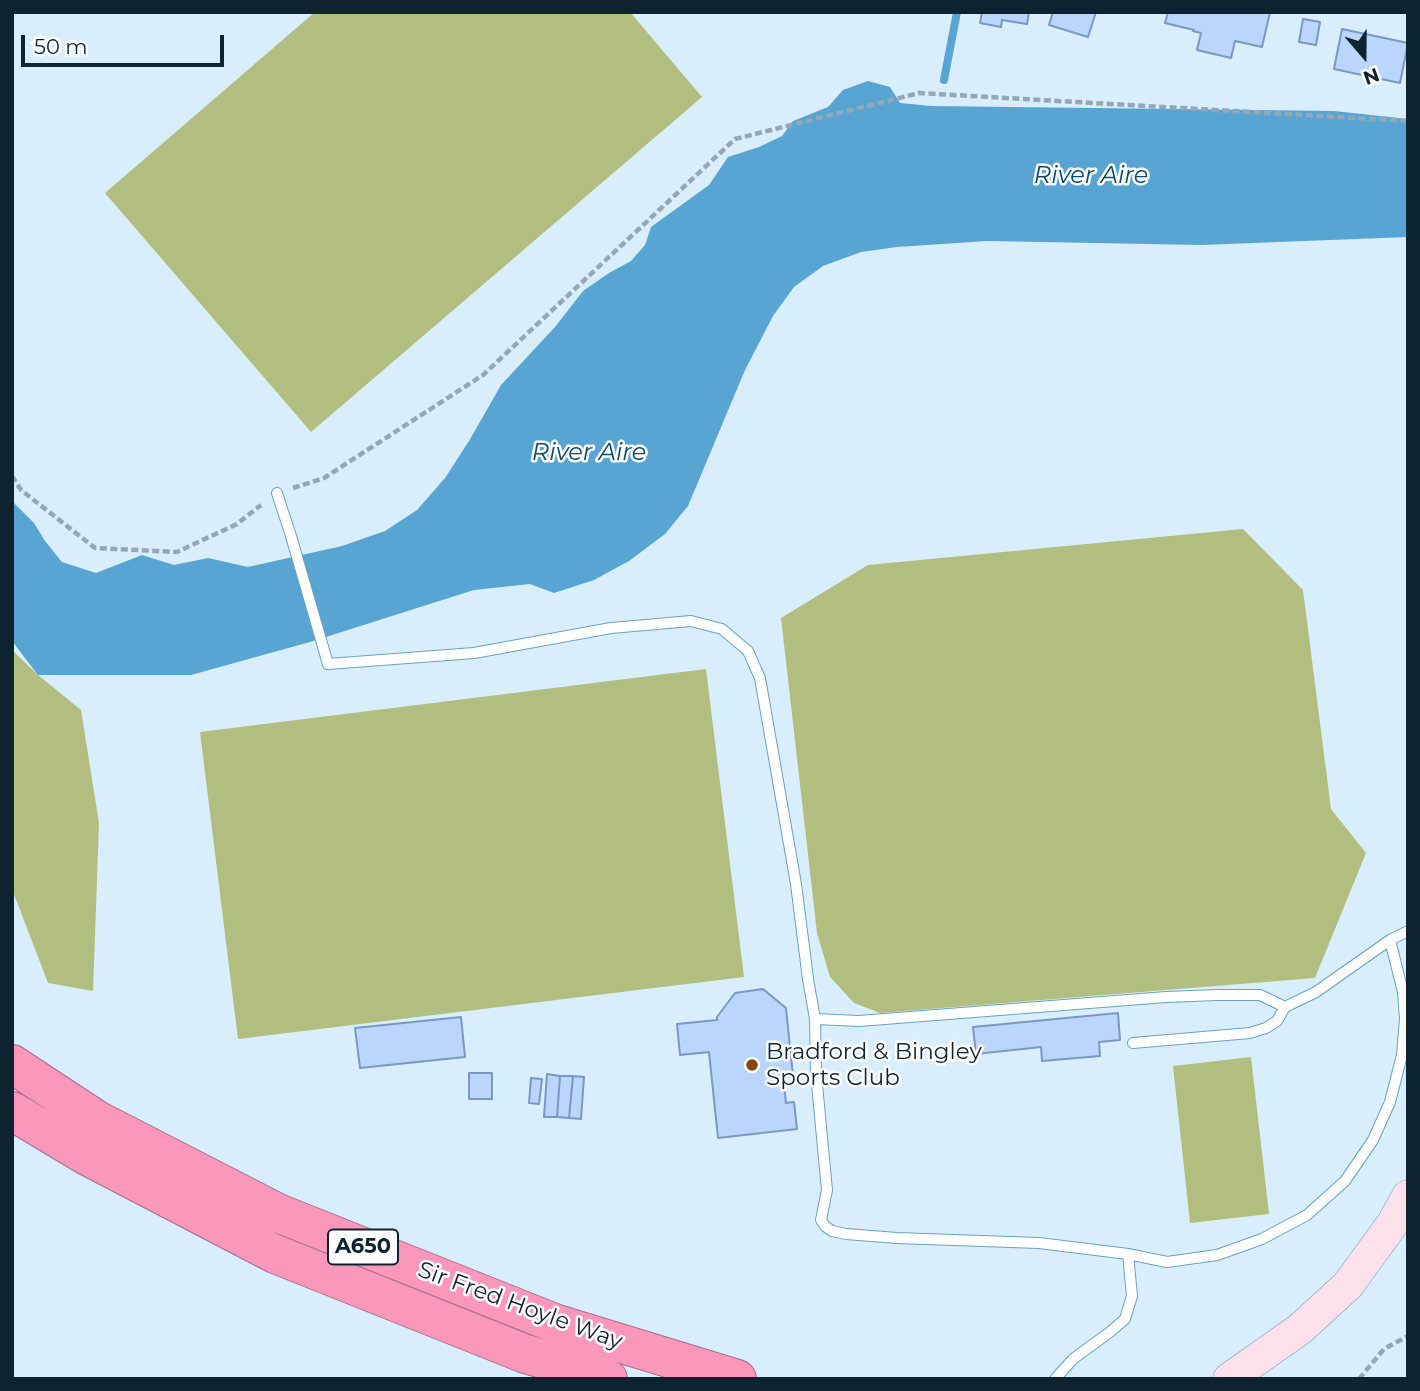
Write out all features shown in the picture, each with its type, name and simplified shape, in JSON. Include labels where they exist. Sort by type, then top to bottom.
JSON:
[{"type":"highway","name":"Sir Fred Hoyle Way","points":[[12,1064],[97,1120],[278,1213],[557,1324],[737,1379]]},
{"type":"highway","name":"Sir Fred Hoyle Way","points":[[12,1111],[87,1156],[275,1254],[523,1353],[608,1379]]},
{"type":"street","points":[[1229,1379],[1300,1329],[1348,1285],[1393,1223],[1408,1196]]},
{"type":"lane","points":[[276,493],[328,664],[474,653],[611,628],[691,621],[722,629],[748,651],[760,678],[796,884],[815,1019],[827,1190],[821,1220],[832,1231],[897,1238],[1039,1243],[1128,1254],[1167,1262],[1217,1255],[1262,1239],[1307,1215],[1345,1181],[1373,1140],[1390,1102],[1402,1055],[1405,1019],[1403,992],[1390,940]]},
{"type":"lane","points":[[1133,1043],[1250,1033],[1266,1028],[1278,1021],[1285,1007],[1316,992],[1390,940],[1408,931]]},
{"type":"lane","points":[[815,1019],[859,1021],[1217,995],[1260,995],[1285,1007]]},
{"type":"lane","points":[[1055,1379],[1073,1359],[1125,1319],[1132,1296],[1128,1254]]},
{"type":"path","points":[[12,476],[21,490],[95,548],[177,552],[237,524],[276,493],[324,478],[483,375],[735,139],[919,93],[1408,121]]},
{"type":"path","points":[[1359,1379],[1384,1349],[1408,1336]]},
{"type":"green space","points":[[315,12],[630,12],[702,97],[311,432],[105,193]]},
{"type":"green space","points":[[1243,529],[1303,590],[1331,809],[1366,853],[1315,978],[880,1013],[854,1003],[830,977],[817,933],[781,618],[868,565]]},
{"type":"green space","points":[[12,650],[81,710],[99,823],[93,991],[48,983],[12,889]]},
{"type":"green space","points":[[706,669],[744,977],[238,1039],[200,732]]},
{"type":"green space","points":[[1251,1057],[1269,1214],[1190,1223],[1173,1066]]},
{"type":"water","name":"River Aire","points":[[868,81],[890,87],[900,103],[931,106],[1334,111],[1408,119],[1408,237],[1201,245],[987,241],[861,252],[823,266],[794,287],[773,316],[745,370],[688,506],[665,534],[629,561],[594,580],[554,593],[530,584],[474,590],[310,642],[191,675],[38,675],[12,641],[12,501],[34,523],[62,562],[96,573],[142,555],[174,565],[208,558],[248,567],[342,546],[385,531],[417,510],[445,478],[501,385],[555,327],[583,291],[631,261],[645,245],[651,227],[709,185],[728,157],[782,136],[793,121],[828,107],[843,90]]},
{"type":"building","points":[[982,12],[1029,12],[1027,24],[1002,20],[1001,27],[980,23]]},
{"type":"building","points":[[1053,12],[1096,12],[1088,37],[1049,25]]},
{"type":"building","points":[[1168,12],[1270,12],[1262,47],[1235,41],[1231,58],[1197,50],[1201,33],[1165,23]]},
{"type":"building","points":[[1303,19],[1320,22],[1316,45],[1299,42]]},
{"type":"building","points":[[1342,29],[1408,43],[1400,83],[1334,69]]},
{"type":"building","name":"Bradford & Bingley Sports Club","points":[[763,989],[786,1008],[793,1076],[783,1077],[786,1103],[794,1102],[797,1129],[718,1138],[709,1052],[680,1055],[677,1024],[717,1020],[735,993]]},
{"type":"building","points":[[1118,1013],[1120,1040],[1099,1042],[1100,1056],[1042,1061],[1041,1047],[976,1054],[973,1027]]},
{"type":"building","points":[[461,1017],[465,1057],[360,1068],[355,1028]]},
{"type":"building","points":[[469,1073],[492,1073],[492,1099],[469,1099]]},
{"type":"building","points":[[547,1074],[560,1076],[557,1117],[544,1117]]},
{"type":"building","points":[[560,1076],[573,1076],[569,1118],[557,1117]]},
{"type":"building","points":[[573,1076],[584,1077],[581,1119],[569,1118]]},
{"type":"building","points":[[531,1078],[542,1079],[539,1104],[529,1103]]},
{"type":"waterway","points":[[944,80],[957,12]]},
{"type":"place","name":"Bradford & Bingley Sports Club","points":[[752,1065]]}]
